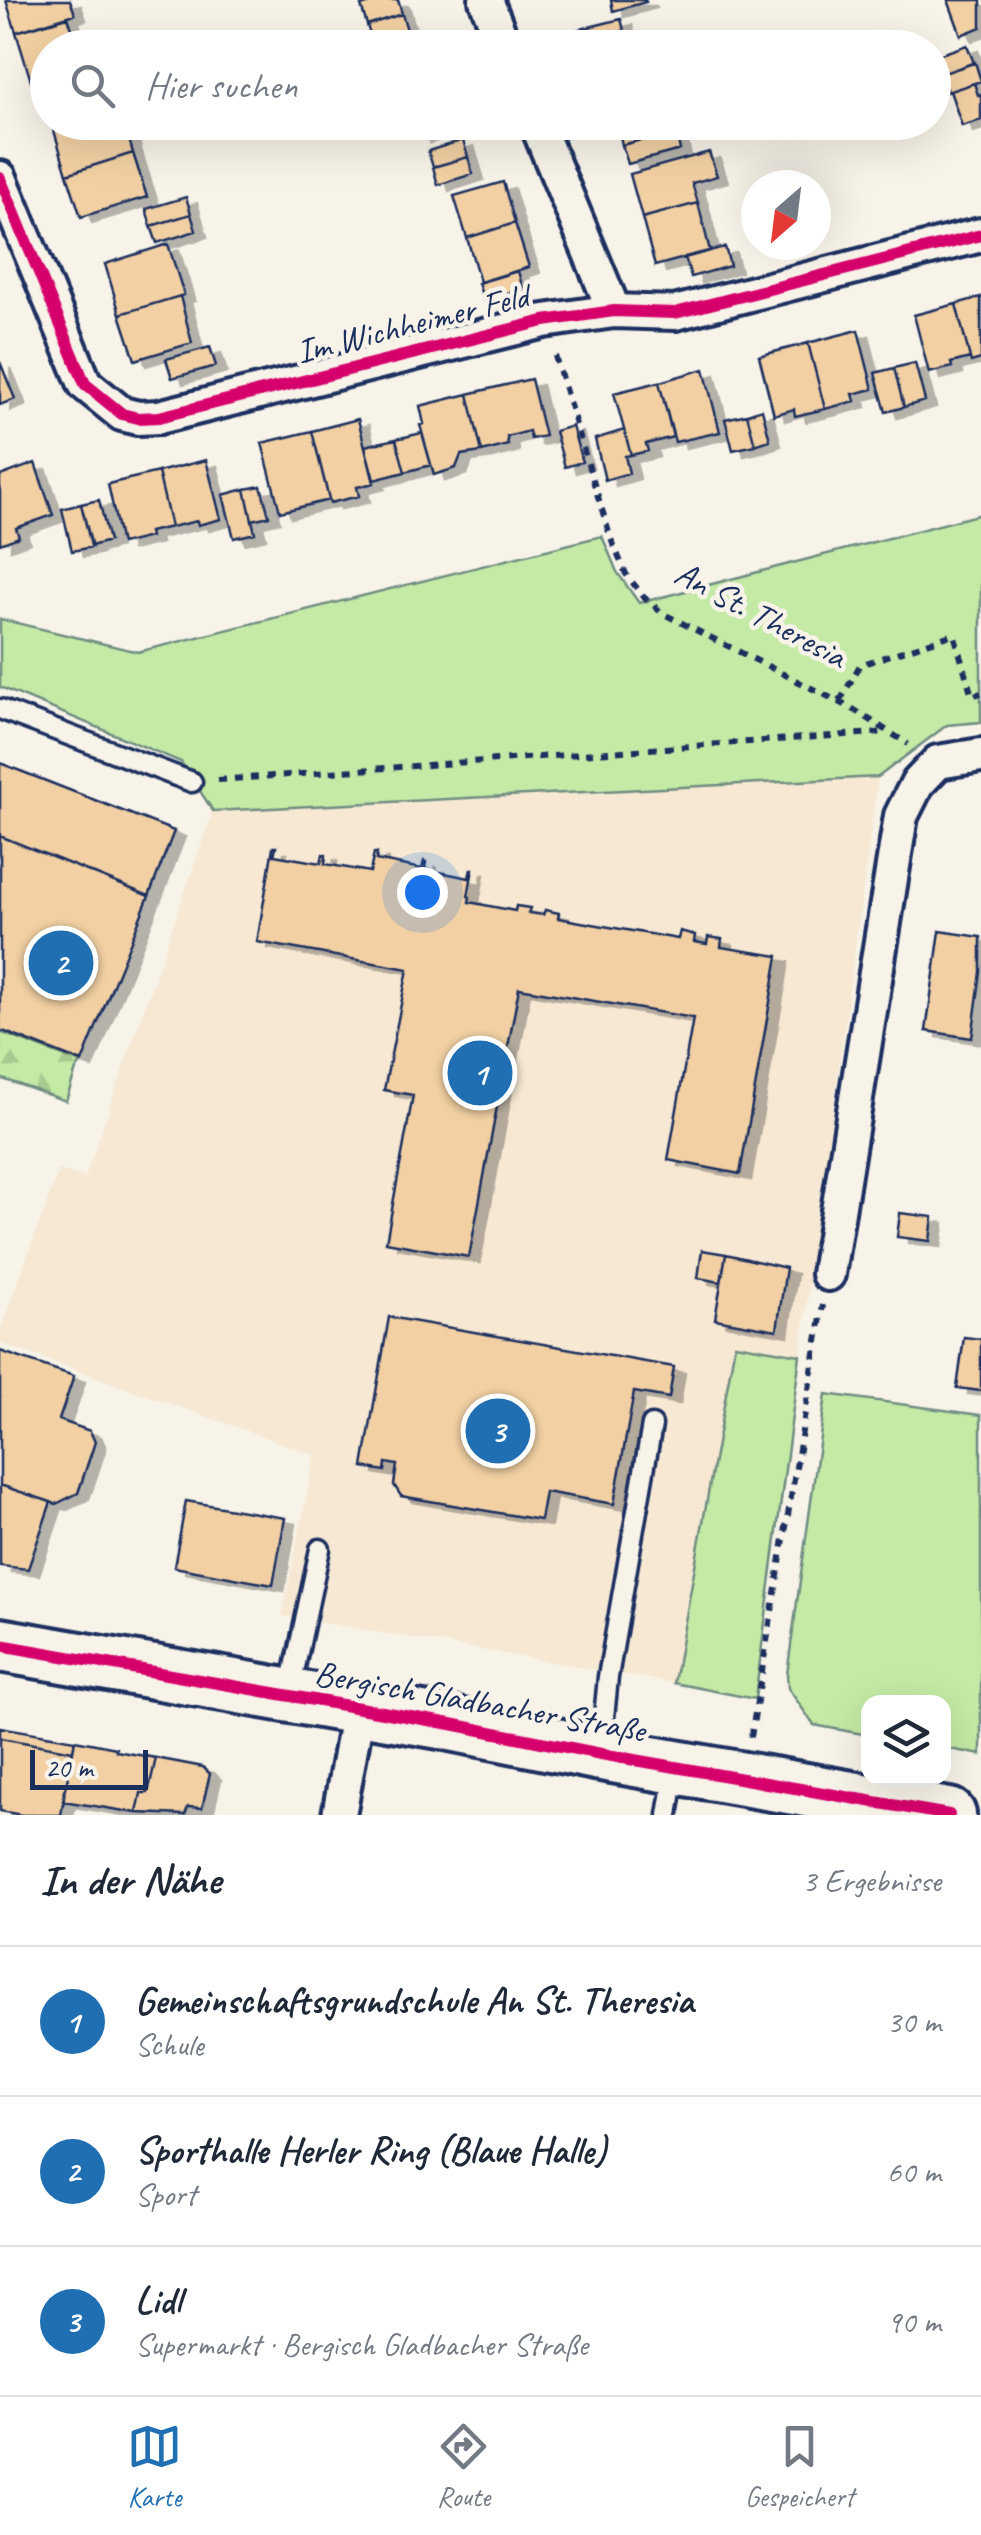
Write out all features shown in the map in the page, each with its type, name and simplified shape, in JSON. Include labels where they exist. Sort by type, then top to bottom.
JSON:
[{"type":"main road","name":"Bergisch Gladbacher Straße","points":[[0,1645],[600,1754],[672,1791],[744,1779],[949,1815]]},
{"type":"street","points":[[486,0],[498,30]]},
{"type":"street","points":[[543,140],[614,311]]},
{"type":"street","name":"Im Wichheimer Feld","points":[[0,178],[85,384],[122,414],[138,418],[159,417],[544,321],[614,311],[674,313],[981,235]]},
{"type":"street","points":[[828,1274],[901,816],[917,784],[938,762],[981,755]]},
{"type":"street","points":[[339,1815],[358,1709]]},
{"type":"lane","points":[[0,709],[192,782]]},
{"type":"lane","points":[[600,1754],[608,1677],[652,1425]]},
{"type":"lane","points":[[288,1697],[320,1549]]},
{"type":"path","points":[[840,702],[860,665],[954,634],[972,696],[981,694]]},
{"type":"path","points":[[192,782],[888,732]]},
{"type":"path","points":[[744,1779],[828,1274]]},
{"type":"shaded area","points":[[878,777],[800,1355],[735,1345],[674,1683],[282,1616],[315,1455],[0,1343],[0,1331],[59,1170],[85,1178],[213,811]]},
{"type":"green space","points":[[981,514],[981,722],[947,725],[878,777],[213,811],[181,762],[0,687],[0,619],[138,652],[602,536],[617,572],[639,603]]},
{"type":"green space","points":[[0,1032],[82,1062],[66,1101],[0,1078]]},
{"type":"green space","points":[[735,1344],[800,1355],[755,1699],[674,1683]]},
{"type":"green space","points":[[826,1394],[981,1415],[981,1755],[951,1749],[951,1695],[861,1695],[861,1734],[814,1725],[788,1688]]},
{"type":"building","points":[[6,0],[70,0],[75,14],[16,32]]},
{"type":"building","points":[[379,0],[398,0],[402,14],[367,25],[361,6]]},
{"type":"building","points":[[611,0],[645,0],[646,2],[613,11]]},
{"type":"building","points":[[948,0],[981,0],[981,27],[961,35]]},
{"type":"building","points":[[402,14],[407,30],[369,30],[367,25]]},
{"type":"building","points":[[68,17],[72,30],[30,30],[30,78],[16,32]]},
{"type":"building","points":[[621,19],[624,30],[577,30]]},
{"type":"building","points":[[967,45],[974,63],[951,71],[951,50]]},
{"type":"building","points":[[975,62],[981,81],[951,91],[951,70]]},
{"type":"building","points":[[974,83],[978,95],[981,94],[981,120],[962,126],[951,91]]},
{"type":"building","points":[[57,140],[129,140],[133,153],[67,174]]},
{"type":"building","points":[[463,140],[468,157],[433,167],[428,151]]},
{"type":"building","points":[[641,140],[678,140],[680,150],[628,164],[622,145]]},
{"type":"building","points":[[709,152],[717,176],[692,183],[698,203],[642,218],[630,174]]},
{"type":"building","points":[[133,153],[147,197],[81,217],[67,174]]},
{"type":"building","points":[[468,157],[473,174],[438,185],[433,167]]},
{"type":"building","points":[[503,182],[515,223],[467,238],[454,196]]},
{"type":"building","points":[[186,197],[191,214],[151,226],[146,209]]},
{"type":"building","points":[[698,203],[710,251],[655,266],[642,218]]},
{"type":"building","points":[[191,214],[196,231],[157,243],[151,226]]},
{"type":"building","points":[[515,223],[529,267],[480,282],[467,238]]},
{"type":"building","points":[[168,244],[184,295],[120,314],[105,264]]},
{"type":"building","points":[[725,247],[730,266],[691,277],[685,257]]},
{"type":"building","points":[[518,271],[523,289],[484,301],[478,283]]},
{"type":"building","points":[[180,296],[192,343],[135,360],[120,314]]},
{"type":"building","points":[[981,297],[981,359],[971,362],[956,304]]},
{"type":"building","points":[[956,304],[970,358],[929,373],[914,315]]},
{"type":"building","points":[[858,330],[873,389],[853,394],[855,401],[825,409],[808,343]]},
{"type":"building","points":[[808,343],[825,409],[795,416],[794,409],[774,415],[759,356]]},
{"type":"building","points":[[210,347],[216,366],[172,378],[166,359]]},
{"type":"building","points":[[0,362],[15,399],[0,405]]},
{"type":"building","points":[[915,363],[925,401],[904,407],[894,368]]},
{"type":"building","points":[[894,368],[904,407],[886,412],[875,373]]},
{"type":"building","points":[[704,369],[720,432],[675,442],[659,382]]},
{"type":"building","points":[[531,379],[545,436],[531,439],[529,431],[507,437],[508,445],[482,452],[468,394]]},
{"type":"building","points":[[659,382],[673,437],[646,444],[648,451],[631,455],[614,393]]},
{"type":"building","points":[[468,394],[482,452],[461,455],[456,468],[434,475],[420,425],[424,424],[420,406]]},
{"type":"building","points":[[762,409],[770,440],[755,445],[747,414]]},
{"type":"building","points":[[747,414],[755,445],[733,450],[725,419]]},
{"type":"building","points":[[358,419],[374,483],[357,487],[359,496],[330,503],[312,431]]},
{"type":"building","points":[[572,426],[582,462],[565,467],[555,431]]},
{"type":"building","points":[[624,430],[631,455],[625,456],[629,473],[605,480],[595,439]]},
{"type":"building","points":[[312,431],[329,500],[280,512],[262,443]]},
{"type":"building","points":[[422,433],[431,465],[405,472],[396,439]]},
{"type":"building","points":[[396,439],[405,472],[374,480],[365,446]]},
{"type":"building","points":[[206,460],[221,519],[171,527],[158,472]]},
{"type":"building","points":[[35,463],[53,515],[16,528],[19,537],[0,544],[0,476]]},
{"type":"building","points":[[158,472],[171,527],[121,544],[108,484]]},
{"type":"building","points":[[261,486],[269,516],[252,520],[245,489]]},
{"type":"building","points":[[245,489],[255,533],[234,538],[223,495]]},
{"type":"building","points":[[99,500],[109,541],[91,546],[81,504]]},
{"type":"building","points":[[81,504],[92,547],[72,551],[62,509]]},
{"type":"building","points":[[0,763],[174,831],[149,896],[0,836]]},
{"type":"building","points":[[0,836],[149,896],[82,1062],[0,1030]]},
{"type":"building","points":[[273,847],[274,855],[321,863],[323,854],[325,864],[370,872],[374,853],[376,860],[422,869],[424,861],[425,869],[469,878],[473,869],[469,902],[515,911],[516,906],[530,908],[528,913],[543,915],[545,910],[559,913],[558,918],[678,939],[680,931],[695,935],[694,942],[707,944],[708,937],[722,939],[721,947],[778,956],[740,1174],[668,1160],[693,1018],[519,988],[469,1257],[386,1242],[413,1095],[384,1090],[408,969],[257,942]]},
{"type":"building","points":[[940,931],[981,937],[981,972],[972,1038],[926,1031]]},
{"type":"building","points":[[900,1213],[933,1217],[930,1241],[897,1237]]},
{"type":"building","points":[[702,1250],[726,1254],[721,1282],[698,1278]]},
{"type":"building","points":[[726,1254],[786,1268],[777,1330],[715,1319]]},
{"type":"building","points":[[389,1317],[674,1367],[669,1398],[634,1392],[614,1504],[545,1492],[540,1520],[401,1496],[394,1485],[397,1465],[386,1463],[385,1471],[363,1467]]},
{"type":"building","points":[[964,1337],[981,1339],[981,1391],[957,1388]]},
{"type":"building","points":[[0,1351],[74,1376],[59,1420],[90,1431],[95,1442],[78,1493],[56,1504],[0,1485]]},
{"type":"building","points":[[0,1485],[51,1502],[28,1569],[0,1566]]},
{"type":"building","points":[[186,1501],[285,1518],[273,1585],[174,1567]]},
{"type":"building","points":[[0,1727],[75,1740],[73,1751],[0,1738]]},
{"type":"building","points":[[0,1738],[73,1751],[61,1815],[0,1811]]},
{"type":"building","points":[[75,1740],[156,1758],[148,1793],[141,1793],[137,1813],[63,1801]]},
{"type":"building","points":[[156,1758],[203,1767],[210,1774],[202,1808],[188,1807],[185,1815],[137,1813],[141,1793],[148,1793]]},
{"type":"cycle path","points":[[0,178],[85,384],[122,414],[138,418],[159,417],[544,321],[614,311],[675,313],[981,235]]},
{"type":"cycle path","points":[[0,1645],[949,1815]]},
{"type":"place","name":"Sporthalle Herler Ring (Blaue Halle)","points":[[61,963]]},
{"type":"place","name":"Gemeinschaftsgrundschule An St. Theresia","points":[[480,1073]]},
{"type":"place","name":"Lidl","points":[[498,1431]]}]
